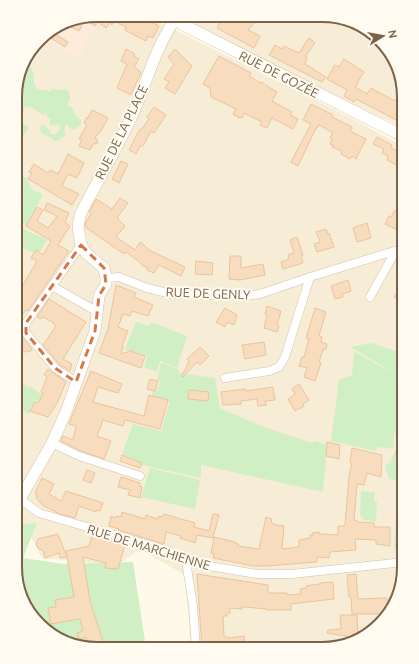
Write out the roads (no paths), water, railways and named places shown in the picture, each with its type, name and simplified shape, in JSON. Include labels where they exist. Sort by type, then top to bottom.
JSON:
[{"type":"main road","name":"RUE DE LA PLACE","points":[[81,245],[78,227],[80,215],[130,119],[160,46],[173,22]]},
{"type":"main road","name":"RUE DE GOZÉE","points":[[184,22],[397,133]]},
{"type":"main road","points":[[22,493],[52,443],[66,412],[95,331],[99,296],[106,284],[106,278],[104,268],[86,253],[81,245]]},
{"type":"street","points":[[76,382],[55,368],[26,333],[25,328],[26,323],[81,245]]},
{"type":"street","points":[[370,297],[395,252]]},
{"type":"street","name":"RUE DE GENLY","points":[[106,278],[119,277],[147,288],[172,294],[246,296],[260,294],[310,277],[395,252]]},
{"type":"street","points":[[225,378],[269,371],[279,367],[285,357],[310,277]]},
{"type":"street","points":[[52,286],[96,312]]},
{"type":"street","points":[[52,443],[79,456],[140,476]]},
{"type":"street","name":"RUE DE MARCHIENNE","points":[[22,504],[39,513],[169,551],[186,561],[257,574],[278,575],[397,563]]},
{"type":"street","points":[[186,561],[194,606],[196,642]]}]
